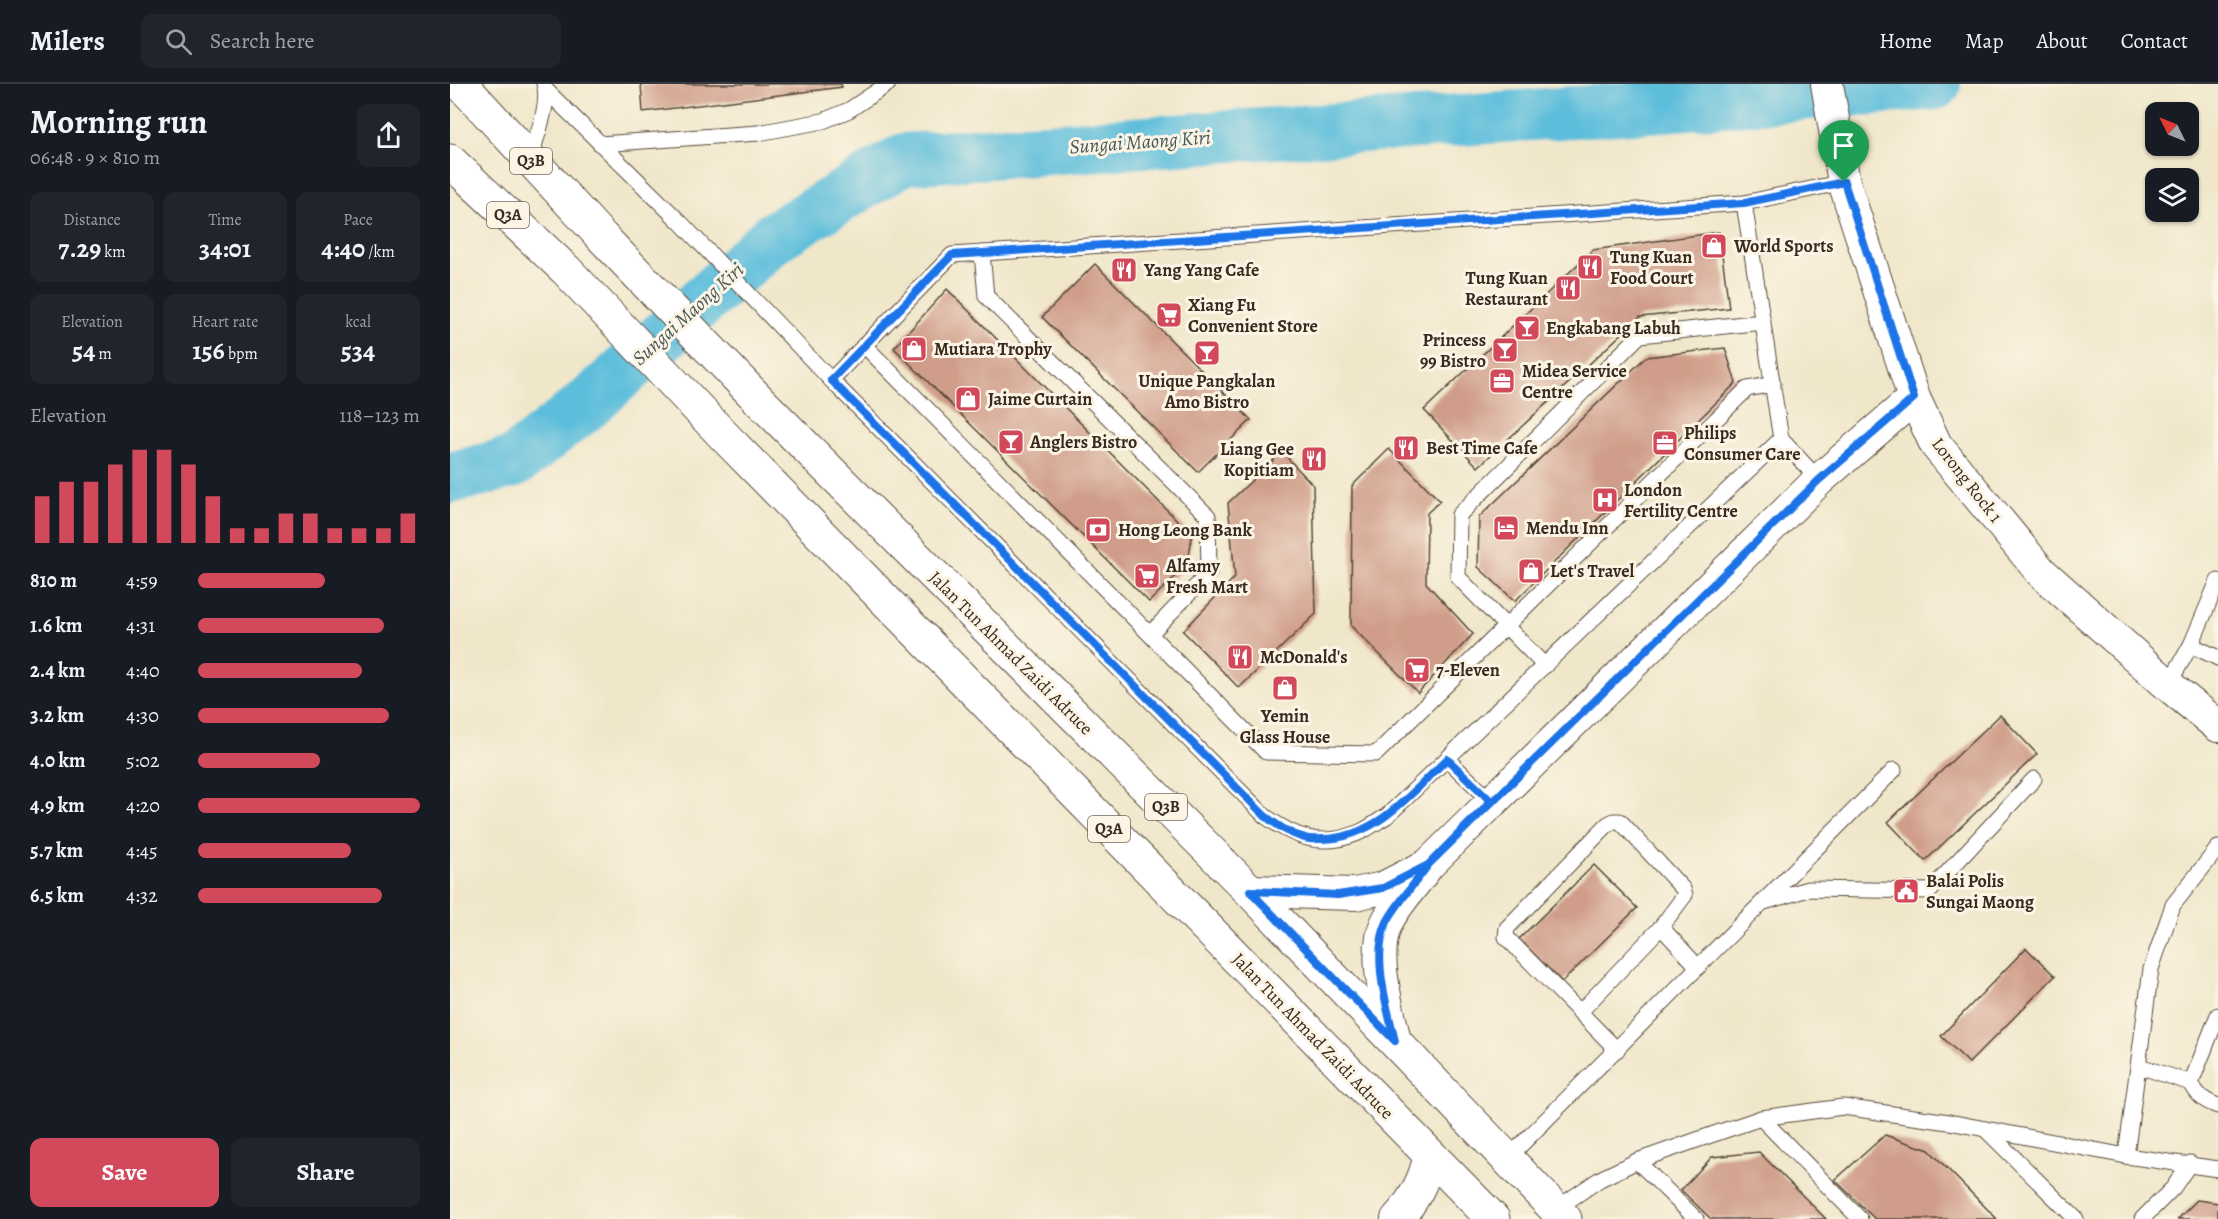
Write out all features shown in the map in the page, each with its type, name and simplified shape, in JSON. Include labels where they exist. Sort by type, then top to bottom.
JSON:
[{"type":"main road","name":"Jalan Tun Ahmad Zaidi Adruce","points":[[461,84],[602,237],[760,401],[1250,891],[1561,1214]]},
{"type":"main road","name":"Jalan Tun Ahmad Zaidi Adruce","points":[[450,161],[566,270],[726,438],[1493,1219]]},
{"type":"street","name":"Lorong Rock 1","points":[[1827,84],[1844,182],[1914,398],[1936,445],[2041,572],[2168,685],[2218,726]]},
{"type":"street","points":[[1395,1041],[1381,980],[1381,950],[1387,922],[1428,865],[1819,480],[1914,398]]},
{"type":"street","points":[[1250,891],[1355,894],[1383,888],[1428,865]]},
{"type":"street","points":[[1397,1219],[1408,1206],[1425,1177],[1430,1155]]},
{"type":"lane","points":[[600,144],[758,133],[823,121],[849,110],[888,84]]},
{"type":"lane","points":[[530,159],[542,117],[545,87]]},
{"type":"lane","points":[[545,87],[681,223],[831,380],[1265,816],[1285,831],[1306,839],[1334,839],[1359,833],[1387,816],[1781,439]]},
{"type":"lane","points":[[831,380],[952,255],[1744,203],[1844,182]]},
{"type":"lane","points":[[1744,203],[1781,439],[1819,480]]},
{"type":"lane","points":[[982,253],[986,296],[1208,516],[1209,573],[1150,634]]},
{"type":"lane","points":[[1545,666],[1458,577],[1459,515],[1640,335],[1763,322]]},
{"type":"lane","points":[[864,345],[1266,752],[1376,754],[1747,389],[1773,384]]},
{"type":"lane","points":[[2168,685],[2191,645],[2218,581]]},
{"type":"lane","points":[[2191,645],[2218,658]]},
{"type":"lane","points":[[1447,759],[1491,801]]},
{"type":"lane","points":[[1507,1159],[1894,770]]},
{"type":"lane","points":[[1761,903],[1808,889],[1930,891],[2034,779]]},
{"type":"lane","points":[[1580,1012],[1661,927],[1685,895],[1683,889],[1620,821],[1608,824],[1507,928],[1506,933],[1506,937],[1617,1050]]},
{"type":"lane","points":[[2126,1156],[2151,969],[2173,905],[2218,848]]},
{"type":"lane","points":[[1661,927],[1698,967]]},
{"type":"lane","points":[[2191,1083],[2218,1015]]},
{"type":"lane","points":[[2139,1066],[2191,1083],[2197,1095],[2206,1102],[2218,1106]]},
{"type":"lane","points":[[1561,1214],[1600,1179],[1637,1161],[1761,1118],[1843,1107],[1949,1122],[2126,1156],[2218,1168]]},
{"type":"lane","points":[[1761,1118],[1860,1219]]},
{"type":"lane","points":[[1985,1129],[2076,1219]]},
{"type":"lane","points":[[1637,1161],[1696,1219]]},
{"type":"lane","points":[[2142,1219],[2173,1188],[2190,1163]]},
{"type":"building","points":[[641,84],[841,84],[842,87],[643,112]]},
{"type":"building","points":[[1719,232],[1729,308],[1640,317],[1478,467],[1424,410],[1593,250]]},
{"type":"building","points":[[1095,264],[1251,420],[1198,472],[1042,317]]},
{"type":"building","points":[[947,289],[1192,535],[1188,564],[1149,602],[894,348]]},
{"type":"building","points":[[1725,348],[1736,383],[1515,601],[1478,567],[1479,517],[1646,357]]},
{"type":"building","points":[[1389,449],[1440,501],[1427,513],[1426,583],[1473,634],[1418,693],[1351,626],[1352,486]]},
{"type":"building","points":[[1282,452],[1313,485],[1316,614],[1239,688],[1183,631],[1235,577],[1228,503]]},
{"type":"building","points":[[2000,715],[2037,754],[1925,861],[1888,822]]},
{"type":"building","points":[[1594,865],[1637,908],[1562,982],[1519,939]]},
{"type":"building","points":[[2026,948],[2055,976],[1969,1063],[1941,1036]]},
{"type":"building","points":[[1885,1135],[1929,1150],[1997,1219],[1875,1219],[1835,1180]]},
{"type":"building","points":[[1759,1152],[1826,1219],[1711,1219],[1681,1190],[1712,1157]]},
{"type":"building","points":[[2197,1200],[2218,1203],[2218,1219],[2178,1219]]},
{"type":"waterway","name":"Sungai Maong Kiri","points":[[450,478],[514,462],[589,403],[774,237],[904,159],[1661,106],[1935,84]]},
{"type":"place","name":"World Sports","points":[[1714,246]]},
{"type":"place","name":"Tung Kuan Food Court","points":[[1590,267]]},
{"type":"place","name":"Yang Yang Cafe","points":[[1124,270]]},
{"type":"place","name":"Tung Kuan Restaurant","points":[[1568,288]]},
{"type":"place","name":"Xiang Fu Convenient Store","points":[[1169,315]]},
{"type":"place","name":"Engkabang Labuh","points":[[1527,328]]},
{"type":"place","name":"Mutiara Trophy","points":[[914,349]]},
{"type":"place","name":"Princess 99 Bistro","points":[[1505,350]]},
{"type":"place","name":"Unique Pangkalan Amo Bistro","points":[[1207,353]]},
{"type":"place","name":"Midea Service Centre","points":[[1502,381]]},
{"type":"place","name":"Jaime Curtain","points":[[968,399]]},
{"type":"place","name":"Anglers Bistro","points":[[1011,442]]},
{"type":"place","name":"Philips Consumer Care","points":[[1665,443]]},
{"type":"place","name":"Best Time Cafe","points":[[1406,448]]},
{"type":"place","name":"Liang Gee Kopitiam","points":[[1314,459]]},
{"type":"place","name":"London Fertility Centre","points":[[1605,500]]},
{"type":"place","name":"Mendu Inn","points":[[1506,528]]},
{"type":"place","name":"Hong Leong Bank","points":[[1098,530]]},
{"type":"place","name":"Let's Travel","points":[[1531,571]]},
{"type":"place","name":"Alfamy Fresh Mart","points":[[1147,576]]},
{"type":"place","name":"McDonald's","points":[[1240,657]]},
{"type":"place","name":"7-Eleven","points":[[1417,670]]},
{"type":"place","name":"Yemin Glass House","points":[[1285,688]]},
{"type":"place","name":"Balai Polis Sungai Maong","points":[[1906,891]]},
{"type":"route","points":[[1844,182],[1744,203],[952,255],[831,380],[1265,816],[1285,831],[1306,839],[1334,839],[1359,833],[1387,816],[1447,759],[1491,801],[1428,865],[1383,888],[1338,895],[1250,891],[1395,1041],[1381,980],[1381,950],[1387,922],[1428,865],[1819,480],[1914,398],[1844,182]]}]
